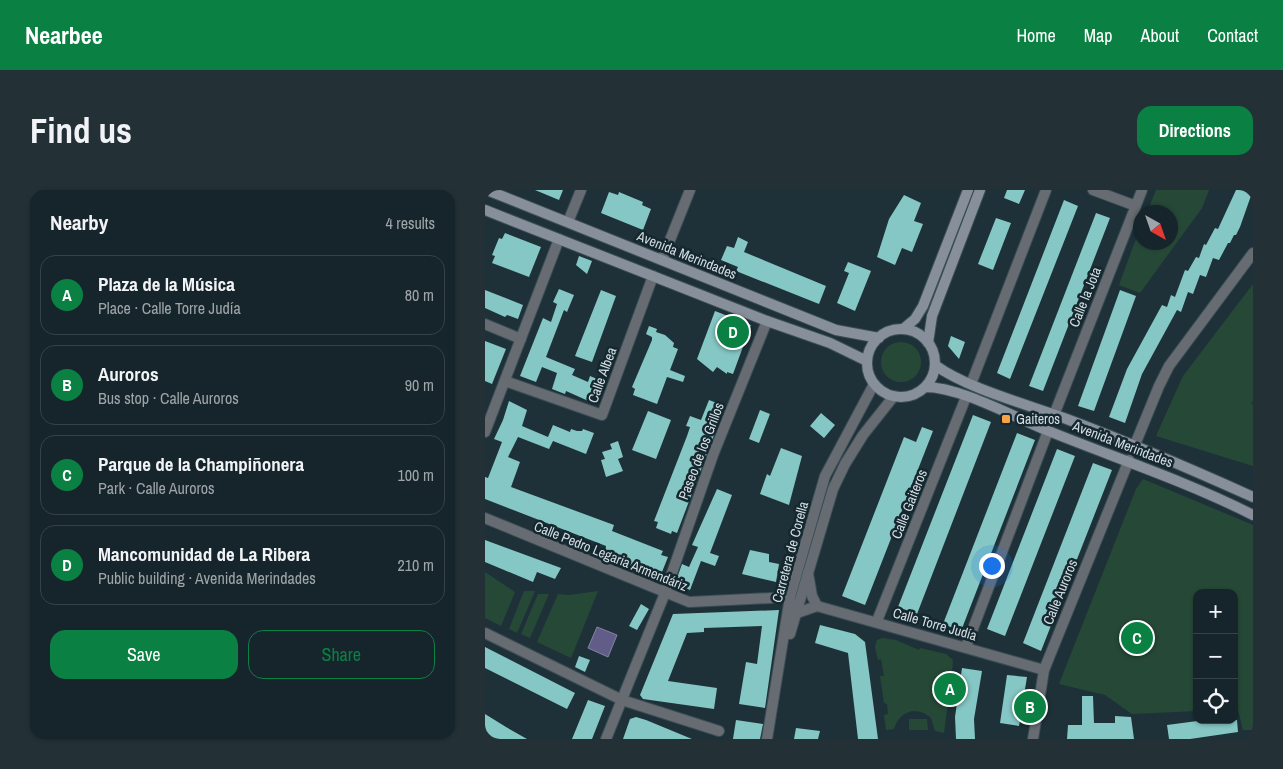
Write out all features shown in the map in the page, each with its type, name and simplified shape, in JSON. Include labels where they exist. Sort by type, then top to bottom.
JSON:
[{"type":"main road","name":"Avenida Merindades","points":[[487,190],[836,330],[879,338]]},
{"type":"main road","points":[[903,330],[915,319],[923,306],[967,190]]},
{"type":"main road","points":[[928,343],[932,316],[981,190]]},
{"type":"main road","points":[[485,210],[767,321],[830,342],[867,361]]},
{"type":"main road","points":[[903,330],[917,333],[928,343],[932,350],[935,365],[932,377],[925,387],[916,394],[905,397],[883,392],[874,384],[869,373],[867,361],[869,352],[879,338],[890,331],[903,330]]},
{"type":"main road","name":"Avenida Merindades","points":[[935,365],[954,377],[1205,475],[1253,497]]},
{"type":"main road","name":"Avenida Merindades","points":[[925,387],[949,390],[966,396],[1048,431],[1129,460],[1214,495],[1253,515]]},
{"type":"street","points":[[568,222],[581,190]]},
{"type":"street","points":[[662,260],[690,190]]},
{"type":"street","points":[[971,384],[1046,190]]},
{"type":"street","points":[[1093,190],[1133,205]]},
{"type":"street","name":"Calle la Jota","points":[[1136,205],[1143,190]]},
{"type":"street","name":"Calle la Jota","points":[[1054,415],[1133,214]]},
{"type":"street","points":[[485,432],[487,419],[505,381],[559,240]]},
{"type":"street","points":[[1134,447],[1169,366],[1253,253]]},
{"type":"street","name":"Calle Albea","points":[[505,381],[602,415],[653,276]]},
{"type":"street","name":"Paseo de los Grillos","points":[[606,739],[665,592],[713,455],[767,321]]},
{"type":"street","points":[[485,324],[521,339]]},
{"type":"street","name":"Carretera de Corella","points":[[767,739],[789,597],[825,476],[874,384]]},
{"type":"street","name":"Carretera de Corella","points":[[773,739],[795,614],[833,489],[845,464],[863,435],[894,396]]},
{"type":"street","name":"Calle Gaiteros","points":[[877,622],[966,396]]},
{"type":"street","points":[[966,647],[1048,431]]},
{"type":"street","name":"Calle Auroros","points":[[1033,739],[1045,670],[1129,460]]},
{"type":"street","name":"Calle Pedro Legaria Armendáriz","points":[[485,518],[689,602],[789,597]]},
{"type":"street","points":[[795,614],[817,606],[812,596],[808,573]]},
{"type":"street","name":"Calle Torre Judía","points":[[817,606],[1045,670]]},
{"type":"street","points":[[485,633],[622,700],[719,731]]},
{"type":"green space","points":[[1156,190],[1209,190],[1202,208],[1178,241],[1178,205],[1150,205]]},
{"type":"green space","points":[[1133,247],[1133,250],[1171,250],[1140,293],[1119,285]]},
{"type":"green space","points":[[1253,284],[1253,401],[1251,403],[1253,405],[1253,466],[1156,436],[1183,376]]},
{"type":"green space","points":[[905,342],[912,345],[918,351],[921,362],[920,370],[912,379],[905,382],[897,382],[890,379],[882,370],[881,358],[884,351],[893,343]]},
{"type":"green space","points":[[1143,479],[1253,525],[1253,730],[1243,730],[1238,710],[1238,589],[1193,589],[1193,711],[1132,714],[1105,695],[1059,684],[1136,489]]},
{"type":"green space","points":[[485,572],[515,592],[501,626],[485,618]]},
{"type":"green space","points":[[524,591],[535,591],[517,633],[509,629]]},
{"type":"green space","points":[[598,591],[571,658],[537,642],[558,594],[569,595]]},
{"type":"green space","points":[[538,594],[549,594],[530,638],[521,634]]},
{"type":"green space","points":[[882,638],[896,640],[919,650],[920,648],[946,654],[953,660],[951,685],[948,685],[947,694],[949,695],[944,733],[935,731],[931,718],[926,714],[914,711],[904,714],[896,723],[894,729],[886,730],[884,715],[888,714],[887,704],[884,703],[880,676],[884,676],[881,659],[878,660],[875,647],[877,640]]},
{"type":"green space","points":[[909,719],[927,719],[928,730],[909,730]]},
{"type":"shaded area","points":[[597,627],[617,635],[608,657],[588,648]]},
{"type":"building","points":[[535,190],[563,190],[559,200]]},
{"type":"building","points":[[1007,190],[1025,190],[1019,204],[1004,198]]},
{"type":"building","points":[[1236,190],[1253,190],[1236,235],[1228,243],[1219,260],[1213,258],[1206,277],[1200,275],[1193,294],[1188,292],[1181,312],[1177,310],[1142,374],[1125,423],[1109,417],[1127,369],[1162,305],[1167,307],[1171,295],[1175,297],[1185,270],[1188,271],[1196,257],[1199,258],[1204,244],[1206,245],[1215,228],[1218,229]]},
{"type":"building","points":[[609,192],[618,195],[619,192],[643,202],[642,205],[651,209],[643,230],[601,213]]},
{"type":"building","points":[[904,195],[921,203],[914,221],[923,224],[912,252],[902,248],[895,265],[877,257],[889,219]]},
{"type":"building","points":[[1064,200],[1078,206],[1010,379],[997,373]]},
{"type":"building","points":[[1096,213],[1110,218],[1043,391],[1029,386]]},
{"type":"building","points":[[996,218],[1011,223],[993,270],[978,264]]},
{"type":"building","points":[[505,233],[541,247],[529,277],[492,263],[495,256],[492,255],[499,238],[502,239]]},
{"type":"building","points":[[738,237],[748,242],[744,252],[826,286],[819,304],[736,271],[738,267],[721,260],[727,246],[734,248]]},
{"type":"building","points":[[579,256],[592,261],[587,274],[576,265]]},
{"type":"building","points":[[848,262],[871,271],[855,311],[837,303],[849,273],[844,271]]},
{"type":"building","points":[[559,289],[574,295],[567,312],[564,310],[546,357],[575,369],[572,375],[588,382],[590,376],[602,381],[593,403],[566,391],[565,394],[552,389],[557,373],[542,367],[536,382],[520,376],[543,318],[551,322],[557,304],[553,302]]},
{"type":"building","points":[[485,290],[523,305],[518,319],[507,315],[505,317],[485,308]]},
{"type":"building","points":[[601,290],[616,296],[592,362],[575,356]]},
{"type":"building","points":[[1120,290],[1136,296],[1094,411],[1078,406]]},
{"type":"building","points":[[715,311],[751,325],[733,374],[727,372],[727,374],[717,367],[713,372],[697,359]]},
{"type":"building","points":[[649,326],[657,329],[656,332],[665,335],[674,343],[673,347],[678,349],[670,370],[685,376],[683,382],[667,377],[657,404],[633,395],[635,389],[632,387],[652,340],[652,337],[646,334]]},
{"type":"building","points":[[951,336],[965,342],[959,359],[948,346]]},
{"type":"building","points":[[485,341],[506,349],[492,384],[485,381]]},
{"type":"building","points":[[709,400],[722,405],[719,413],[722,414],[677,533],[672,531],[671,534],[656,528],[658,522],[654,521],[687,436],[690,427],[686,426],[690,416],[701,420]]},
{"type":"building","points":[[509,401],[527,410],[522,426],[548,437],[553,425],[570,432],[571,429],[582,431],[583,429],[594,433],[586,454],[553,441],[549,449],[518,437],[508,457],[520,462],[511,487],[614,525],[612,531],[663,551],[661,555],[668,557],[662,572],[657,571],[655,576],[605,557],[606,546],[485,499],[485,477],[488,478],[502,442],[494,439]]},
{"type":"building","points":[[760,410],[770,414],[759,443],[749,439]]},
{"type":"building","points":[[648,411],[671,420],[656,459],[632,450]]},
{"type":"building","points":[[821,413],[835,425],[824,438],[810,426]]},
{"type":"building","points":[[973,415],[991,422],[917,614],[898,607]]},
{"type":"building","points":[[922,427],[933,431],[865,605],[842,596],[904,437],[916,442]]},
{"type":"building","points":[[1017,433],[1035,440],[961,631],[943,624]]},
{"type":"building","points":[[618,441],[623,457],[618,459],[623,471],[606,477],[601,460],[605,459],[602,452],[612,449],[610,444]]},
{"type":"building","points":[[781,448],[802,456],[789,505],[760,494],[767,474],[770,476]]},
{"type":"building","points":[[1057,449],[1075,456],[1005,636],[987,629]]},
{"type":"building","points":[[1093,463],[1112,470],[1041,651],[1023,643]]},
{"type":"building","points":[[717,489],[732,495],[710,553],[719,556],[715,566],[701,561],[690,590],[679,585],[676,581],[682,564],[689,567],[698,547],[692,545]]},
{"type":"building","points":[[485,540],[561,568],[555,579],[537,572],[533,582],[485,562]]},
{"type":"building","points":[[750,550],[769,554],[769,562],[779,564],[776,582],[742,574]]},
{"type":"building","points":[[641,604],[649,609],[637,630],[629,626]]},
{"type":"building","points":[[779,610],[765,708],[739,704],[746,662],[757,664],[762,626],[704,628],[704,632],[687,633],[668,681],[717,688],[714,709],[643,699],[640,695],[673,614]]},
{"type":"building","points":[[820,625],[855,634],[865,642],[878,739],[858,739],[848,653],[815,643]]},
{"type":"building","points":[[485,647],[575,693],[567,709],[485,668]]},
{"type":"building","points":[[579,656],[590,660],[585,672],[575,667]]},
{"type":"building","points":[[962,668],[982,671],[974,719],[975,739],[956,739],[955,717]]},
{"type":"building","points":[[1007,675],[1027,677],[1019,726],[1000,723]]},
{"type":"building","points":[[1082,696],[1093,696],[1094,723],[1115,723],[1115,716],[1131,717],[1134,739],[1067,739],[1068,725],[1082,725]]},
{"type":"building","points":[[588,700],[605,706],[592,739],[572,739]]},
{"type":"building","points":[[485,714],[506,727],[527,739],[485,739]]},
{"type":"building","points":[[636,717],[692,739],[623,739],[630,719]]},
{"type":"building","points":[[736,720],[763,724],[760,739],[733,739]]},
{"type":"building","points":[[1193,722],[1193,724],[1237,724],[1238,732],[1190,739],[1169,739],[1167,725]]},
{"type":"building","points":[[796,728],[820,731],[818,739],[794,739]]},
{"type":"place","name":"Mancomunidad de La Ribera","points":[[733,332]]},
{"type":"place","name":"Gaiteros","points":[[1006,419]]},
{"type":"place","name":"Parque de la Champiñonera","points":[[1137,638]]},
{"type":"place","name":"Plaza de la Música","points":[[950,689]]},
{"type":"place","name":"Auroros","points":[[1030,707]]}]
